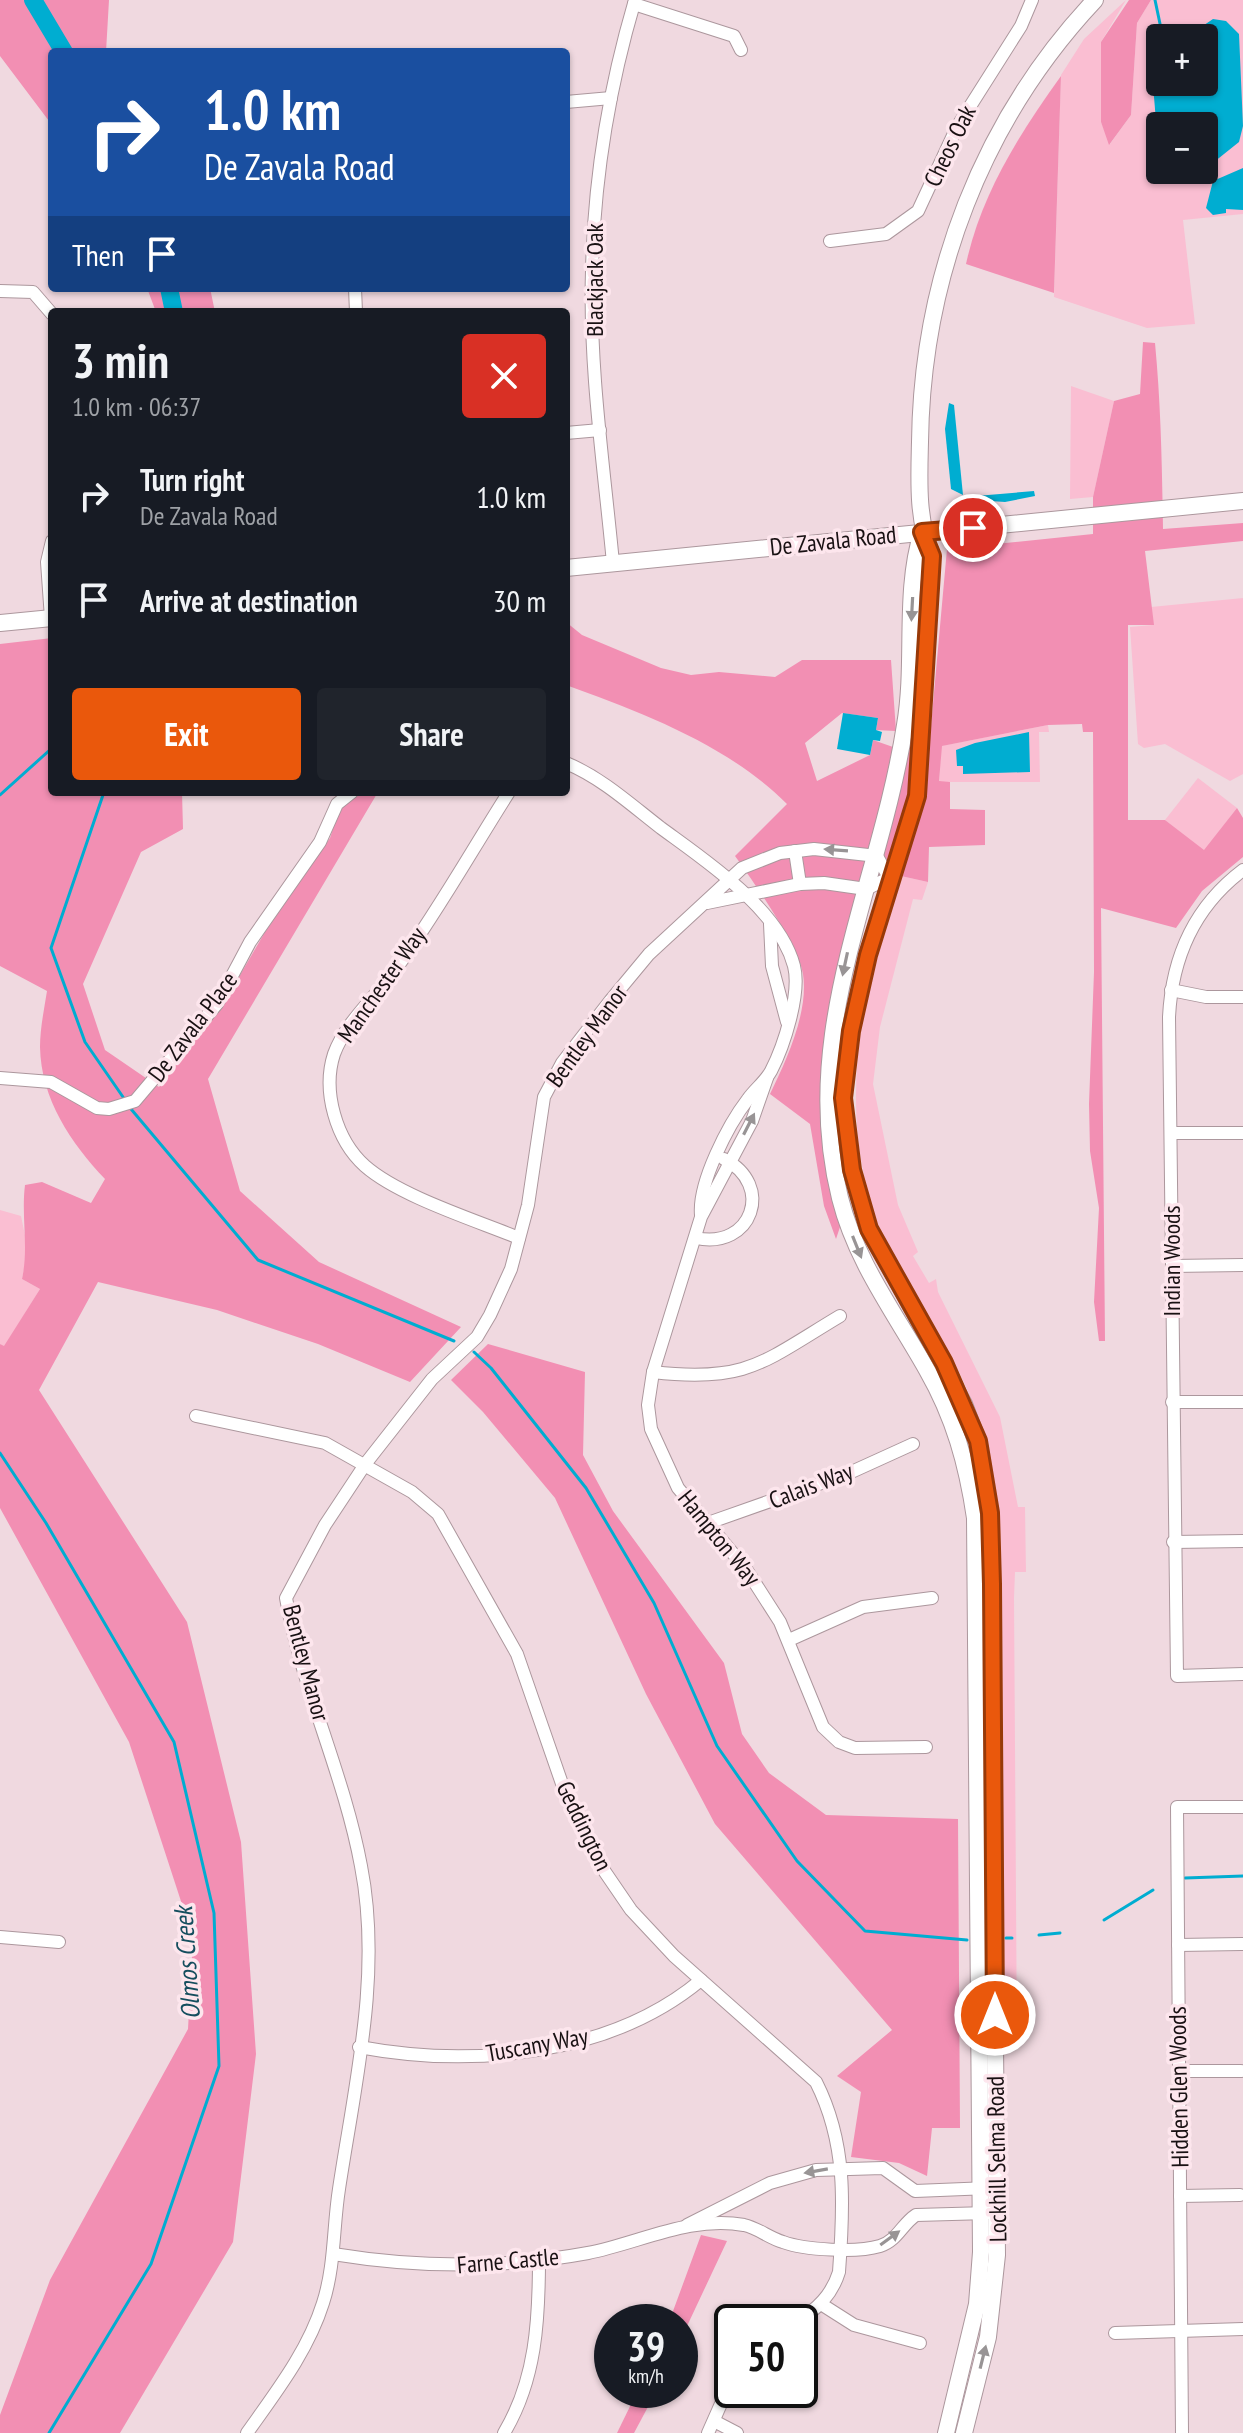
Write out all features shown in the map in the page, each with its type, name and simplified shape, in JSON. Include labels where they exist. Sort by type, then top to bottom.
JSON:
[{"type":"main road","name":"Lockhill Selma Road","points":[[946,2433],[965,2393],[994,2301],[989,2213],[985,1744],[990,1513],[978,1441],[944,1363],[869,1229],[860,1202],[847,1137],[843,1098],[851,1031],[889,878],[910,821],[920,766],[932,556],[922,532],[919,491],[921,394],[930,325],[950,246],[969,192],[1012,110],[1065,32],[1095,0]]},
{"type":"main road","name":"De Zavala Road","points":[[570,568],[1243,501]]},
{"type":"main road","name":"Lockhill Selma Road","points":[[922,532],[914,558],[906,720],[877,856],[850,944],[828,1056],[826,1107],[840,1200],[864,1265],[928,1371],[962,1445],[975,1518],[985,1744]]},
{"type":"main road","points":[[0,623],[48,618]]},
{"type":"main road","name":"Lockhill Selma Road","points":[[964,2433],[965,2393]]},
{"type":"street","name":"Cheos Oak","points":[[830,241],[886,234],[918,211],[957,127],[1021,26],[1032,0]]},
{"type":"street","points":[[635,2],[734,36],[741,50]]},
{"type":"street","name":"Blackjack Oak","points":[[613,563],[600,430],[592,272],[598,175],[611,98],[635,2]]},
{"type":"street","points":[[570,102],[611,98]]},
{"type":"street","points":[[0,291],[33,292],[48,309]]},
{"type":"street","points":[[570,433],[600,430]]},
{"type":"street","points":[[570,765],[603,782],[728,879]]},
{"type":"street","name":"De Zavala Place","points":[[0,1078],[51,1082],[97,1108],[109,1109],[135,1101],[217,1004],[250,942],[320,842],[337,804],[347,796]]},
{"type":"street","name":"Manchester Way","points":[[506,796],[398,966],[341,1039],[333,1057],[331,1100],[343,1139],[366,1167],[400,1187],[519,1238]]},
{"type":"street","name":"Bentley Manor","points":[[247,2433],[307,2344],[323,2304],[333,2254],[370,1947],[361,1865],[286,1598],[317,1538],[366,1463],[432,1379],[484,1327],[511,1269],[534,1175],[540,1116],[551,1079],[649,954],[707,903],[728,879],[761,859],[795,851],[841,849],[877,856]]},
{"type":"street","points":[[795,851],[800,884]]},
{"type":"street","points":[[866,889],[889,878],[877,856]]},
{"type":"street","name":"Indian Woods","points":[[1243,870],[1213,897],[1191,927],[1176,962],[1171,990],[1173,1542],[1177,1676],[1243,1674]]},
{"type":"street","name":"Hampton Way","points":[[728,879],[745,894],[786,945],[795,969],[794,1001],[785,1037],[767,1078],[737,1114],[653,1372],[648,1405],[659,1451],[678,1488],[746,1569],[789,1640],[818,1716],[831,1736],[855,1748],[926,1747]]},
{"type":"street","name":"Bentley Manor","points":[[707,903],[800,884],[824,883],[866,889]]},
{"type":"street","points":[[770,924],[772,966],[787,1022]]},
{"type":"street","points":[[1171,990],[1206,997],[1243,997]]},
{"type":"street","points":[[1171,1133],[1243,1133]]},
{"type":"street","points":[[696,1238],[709,1240],[732,1235],[750,1214],[752,1198],[748,1179],[723,1159]]},
{"type":"street","points":[[1172,1266],[1243,1265]]},
{"type":"street","points":[[653,1372],[703,1377],[736,1373],[766,1361],[840,1316]]},
{"type":"street","points":[[928,1371],[944,1363]]},
{"type":"street","points":[[1172,1402],[1243,1402]]},
{"type":"street","name":"Geddington","points":[[196,1416],[301,1436],[337,1448],[427,1503],[447,1528],[517,1654],[568,1801],[596,1857],[631,1910],[701,1980],[816,2082],[829,2108],[842,2168],[841,2248],[834,2288],[818,2306]]},
{"type":"street","name":"Calais Way","points":[[708,1523],[847,1474],[913,1444]]},
{"type":"street","points":[[1173,1542],[1243,1541]]},
{"type":"street","points":[[789,1640],[863,1607],[932,1598]]},
{"type":"street","name":"Hidden Glen Woods","points":[[1182,2433],[1177,1807],[1243,1807]]},
{"type":"street","points":[[0,1937],[59,1942]]},
{"type":"street","points":[[1178,1945],[1242,1944]]},
{"type":"street","name":"Tuscany Way","points":[[359,2047],[410,2055],[463,2057],[551,2046],[591,2037],[652,2013],[680,1998],[701,1980]]},
{"type":"street","points":[[1179,2071],[1241,2071]]},
{"type":"street","name":"Farne Castle","points":[[333,2254],[421,2267],[474,2266],[589,2253],[680,2228],[770,2183],[816,2170],[883,2168],[915,2191]]},
{"type":"street","points":[[989,2188],[915,2191],[912,2207],[916,2215],[989,2213]]},
{"type":"street","points":[[948,2190],[948,2214]]},
{"type":"street","points":[[1180,2196],[1240,2195]]},
{"type":"street","name":"Farne Castle","points":[[680,2228],[744,2225],[781,2242],[804,2247],[879,2247],[892,2240],[916,2215]]},
{"type":"street","points":[[504,2433],[515,2414],[531,2366],[539,2319],[539,2259]]},
{"type":"street","points":[[821,2304],[854,2325],[920,2343]]},
{"type":"street","points":[[1115,2333],[1243,2329]]},
{"type":"street","points":[[719,2408],[711,2427],[737,2433]]},
{"type":"shaded area","points":[[0,0],[109,0],[106,48],[48,48],[48,120],[0,56]]},
{"type":"shaded area","points":[[1126,0],[1101,42],[1101,122],[1110,144],[1131,115],[1137,23],[1151,0],[1243,0],[1243,214],[1183,220],[1195,324],[1147,328],[1054,297],[1061,75],[1084,39]]},
{"type":"shaded area","points":[[1129,0],[1151,0],[1137,23],[1131,115],[1109,145],[1101,122],[1101,42]]},
{"type":"shaded area","points":[[1061,76],[1054,293],[966,264],[981,213],[1004,165]]},
{"type":"shaded area","points":[[148,292],[211,292],[214,308],[154,308]]},
{"type":"shaded area","points":[[1143,342],[1155,343],[1163,529],[1243,523],[1243,541],[1145,551],[1154,625],[1128,625],[1128,820],[1165,820],[1204,850],[1237,808],[1243,818],[1243,857],[1202,891],[1176,928],[1101,908],[1105,1341],[1099,1341],[1094,1302],[1099,1208],[1090,1151],[1089,1104],[1094,972],[1093,732],[1083,732],[1082,724],[1048,725],[942,746],[939,781],[950,782],[950,809],[985,810],[985,845],[929,847],[928,882],[901,876],[857,900],[827,1029],[842,1221],[836,1239],[824,1206],[810,1124],[770,1094],[789,1052],[803,1004],[800,962],[784,931],[735,856],[787,804],[764,783],[711,748],[654,719],[570,686],[570,625],[582,635],[661,668],[691,675],[719,672],[775,677],[802,660],[891,660],[896,731],[876,730],[878,718],[842,713],[805,743],[817,781],[870,755],[873,740],[893,747],[929,748],[947,549],[1093,534],[1093,497],[1114,401],[1140,394]]},
{"type":"shaded area","points":[[1071,386],[1114,401],[1093,497],[1070,499]]},
{"type":"shaded area","points":[[1243,598],[1243,774],[1230,781],[1165,744],[1144,748],[1138,744],[1130,627],[1153,625],[1151,607]]},
{"type":"shaded area","points":[[48,638],[48,796],[182,796],[183,829],[141,852],[83,984],[105,1050],[159,1087],[225,1001],[265,932],[330,838],[339,810],[353,796],[376,796],[208,1079],[240,1191],[319,1262],[461,1327],[410,1382],[318,1344],[217,1310],[98,1282],[39,1390],[187,1622],[241,1842],[256,2054],[233,2242],[120,2433],[0,2433],[0,2415],[50,2280],[188,2029],[193,1938],[129,1742],[0,1508],[0,1344],[4,1346],[40,1289],[22,1279],[25,1185],[42,1182],[91,1203],[105,1179],[60,1119],[46,1084],[40,1047],[47,991],[0,966],[0,644]]},
{"type":"shaded area","points":[[1048,725],[1049,732],[1039,732],[1040,782],[939,782],[941,746]]},
{"type":"shaded area","points":[[1198,778],[1237,808],[1204,851],[1165,820]]},
{"type":"shaded area","points":[[901,876],[928,882],[922,900],[913,899],[880,1027],[873,1084],[898,1205],[918,1252],[913,1256],[929,1283],[936,1279],[938,1292],[1000,1417],[1018,1507],[1025,1507],[1026,1572],[1015,1572],[1014,1598],[1017,2046],[1007,2046],[1005,2040],[1000,1539],[991,1462],[977,1414],[956,1366],[893,1260],[874,1212],[862,1164],[856,1116],[862,1020],[885,924]]},
{"type":"shaded area","points":[[0,1210],[21,1216],[28,1250],[22,1279],[40,1289],[4,1347],[0,1344]]},
{"type":"shaded area","points":[[488,1344],[585,1372],[583,1455],[613,1511],[724,1663],[742,1734],[769,1773],[826,1815],[958,1819],[960,2128],[932,2128],[927,2176],[899,2163],[851,2157],[861,2092],[837,2076],[892,2030],[715,1824],[646,1694],[555,1498],[483,1412],[451,1380]]},
{"type":"shaded area","points":[[701,2235],[727,2241],[697,2304],[676,2304]]},
{"type":"shaded area","points":[[629,2408],[647,2408],[634,2433],[617,2433]]},
{"type":"water","points":[[1213,19],[1226,21],[1239,34],[1243,126],[1239,142],[1218,159],[1218,112],[1155,112],[1154,96],[1218,96],[1218,24],[1206,24]]},
{"type":"water","points":[[1243,168],[1243,210],[1226,209],[1226,213],[1213,215],[1206,208],[1212,184],[1218,184],[1218,179]]},
{"type":"water","points":[[949,403],[954,405],[963,495],[951,489],[945,429]]},
{"type":"water","points":[[1034,491],[1035,496],[1005,502],[976,500],[976,496]]},
{"type":"water","points":[[843,713],[878,718],[876,730],[882,732],[880,741],[873,740],[870,755],[837,749]]},
{"type":"water","points":[[1029,732],[1030,772],[963,774],[963,766],[957,766],[956,750]]},
{"type":"waterway","name":"Olmos Creek","points":[[33,0],[62,48]]},
{"type":"waterway","points":[[1155,0],[1160,24]]},
{"type":"waterway","name":"Olmos Creek","points":[[170,292],[173,308]]},
{"type":"waterway","name":"Olmos Creek","points":[[0,795],[48,752]]},
{"type":"waterway","points":[[103,796],[51,948],[85,1042],[123,1097]]},
{"type":"waterway","points":[[131,1109],[258,1260],[454,1341]]},
{"type":"waterway","points":[[474,1352],[491,1368],[586,1488],[654,1603],[717,1746],[797,1861],[865,1931],[967,1940]]},
{"type":"waterway","name":"Olmos Creek","points":[[0,1453],[46,1523],[174,1742],[214,1913],[219,2066],[151,2264],[49,2433]]},
{"type":"waterway","points":[[1185,1878],[1243,1876]]},
{"type":"waterway","points":[[1104,1920],[1153,1890]]},
{"type":"waterway","points":[[1039,1935],[1060,1933]]},
{"type":"waterway","points":[[1006,1938],[1012,1938]]},
{"type":"route","points":[[973,528],[922,532],[932,556],[917,796],[877,918],[851,1031],[843,1098],[852,1170],[869,1229],[964,1404],[978,1441],[985,1474],[990,1513],[992,1584],[995,2015]]}]
